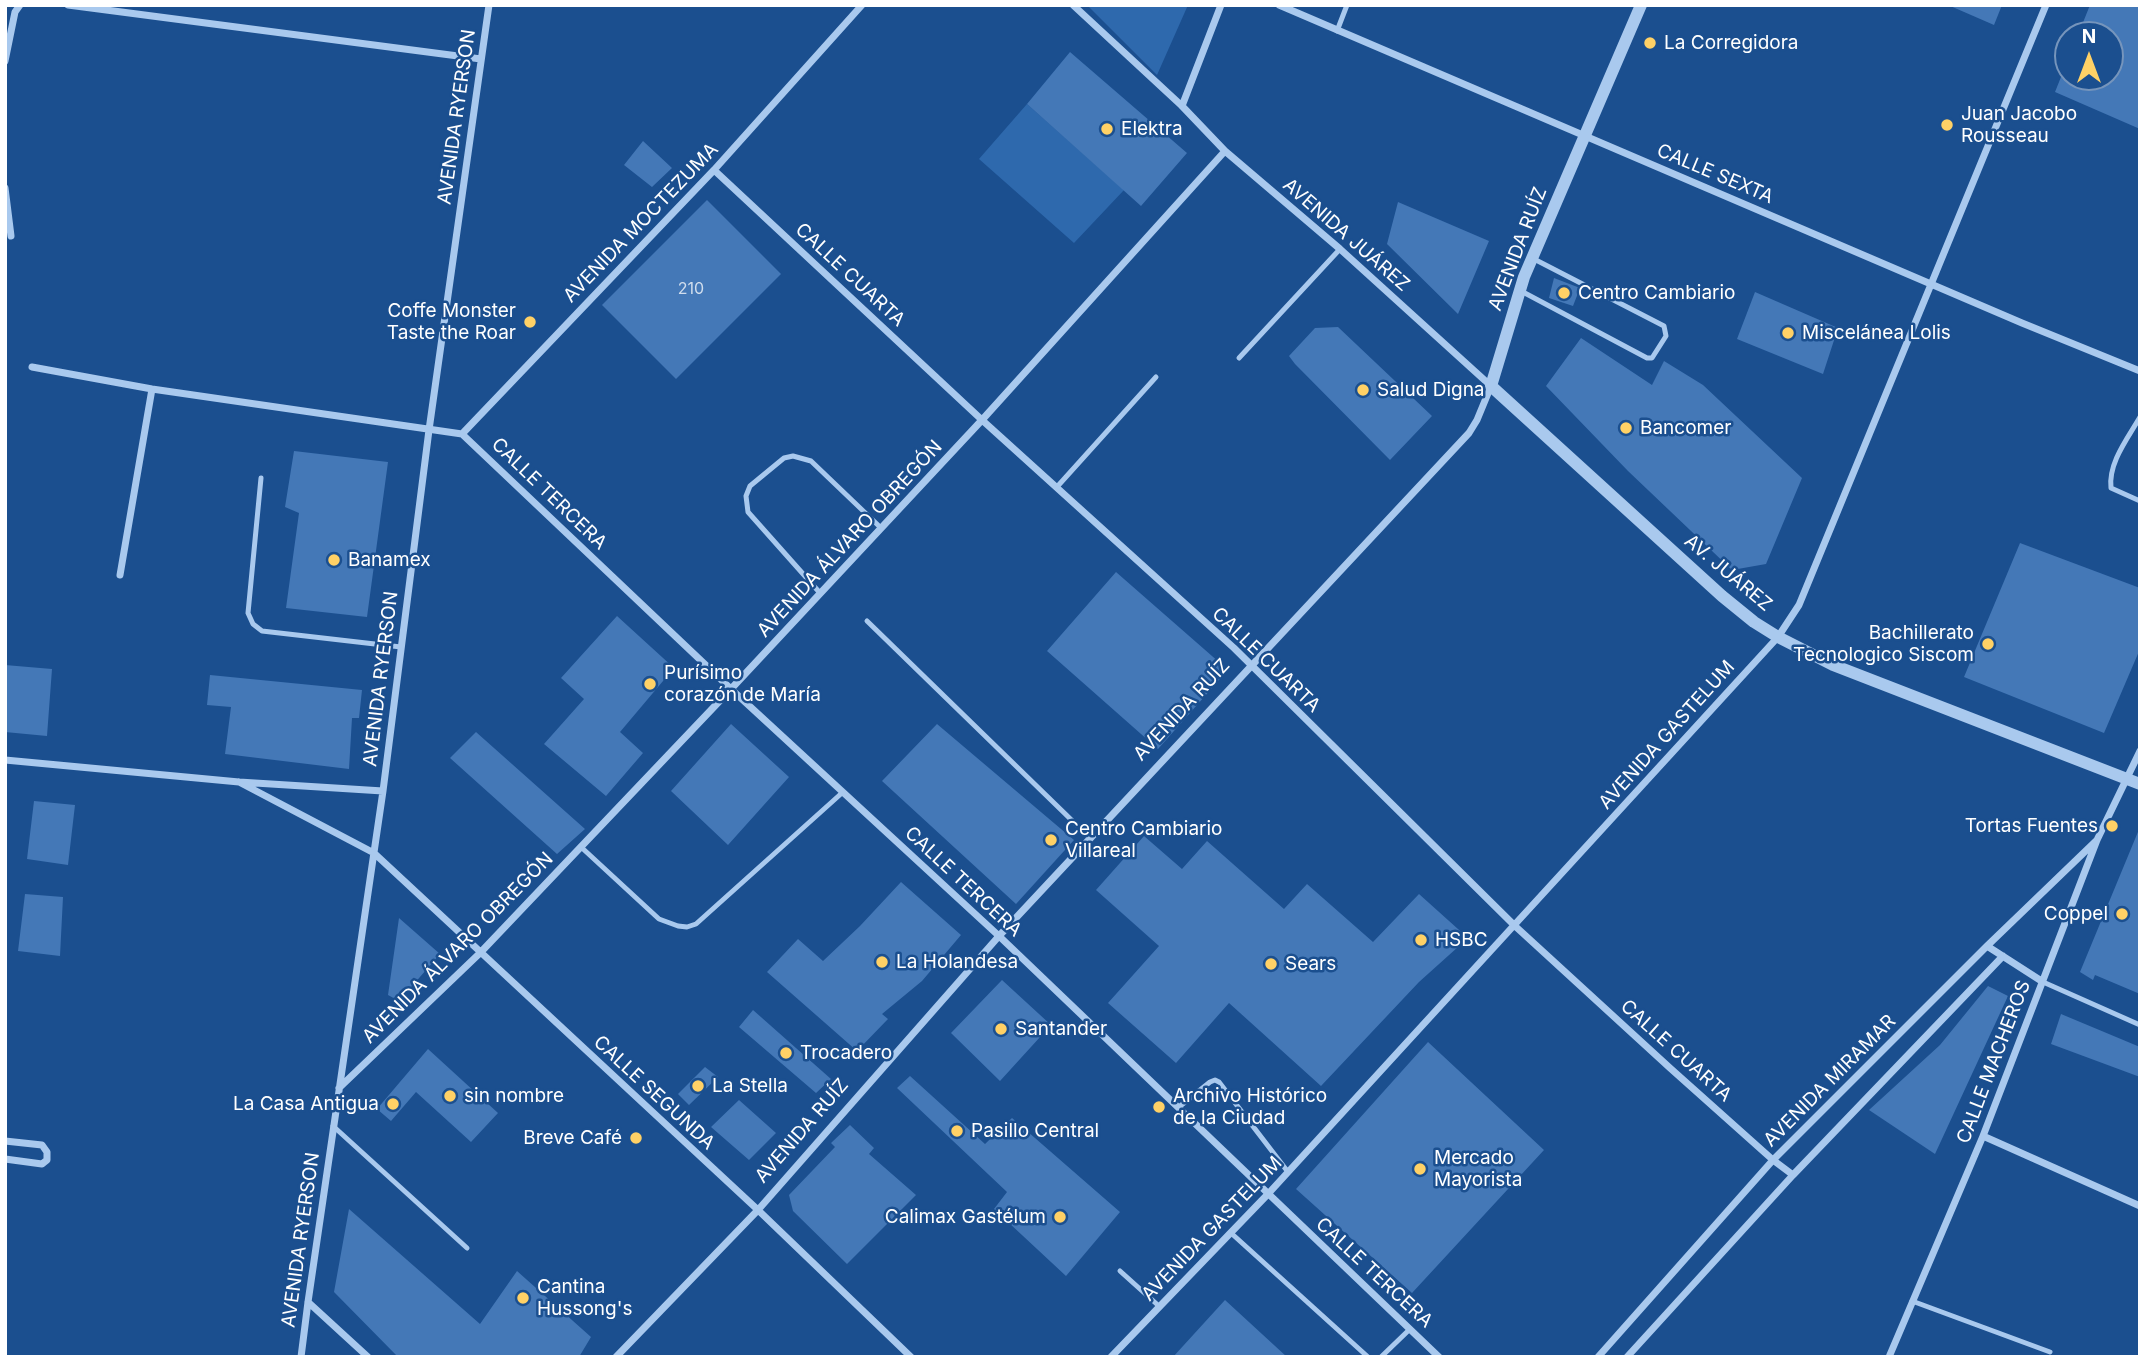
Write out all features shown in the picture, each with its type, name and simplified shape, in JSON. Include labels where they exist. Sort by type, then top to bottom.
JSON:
[{"type":"street","points":[[5,61],[15,12],[20,5]]},
{"type":"street","points":[[68,5],[481,60]]},
{"type":"street","name":"AVENIDA RYERSON","points":[[302,1357],[383,791],[429,430],[489,5]]},
{"type":"street","name":"AVENIDA MOCTEZUMA","points":[[462,434],[714,170],[862,5]]},
{"type":"street","points":[[1073,5],[1182,106],[1222,5]]},
{"type":"street","name":"CALLE SEXTA","points":[[1279,5],[2140,371]]},
{"type":"street","name":"AVENIDA RUÍZ","points":[[616,1357],[758,1210],[999,936],[1469,433],[1491,386],[1532,258],[1641,5]]},
{"type":"street","name":"AVENIDA GASTELUM","points":[[1111,1357],[1268,1194],[1778,637],[1799,605],[2046,5]]},
{"type":"street","name":"AVENIDA JUÁREZ","points":[[1182,106],[1226,151],[1340,249],[1491,386]]},
{"type":"street","name":"AVENIDA ÁLVARO OBREGÓN","points":[[339,1088],[480,953],[581,847],[982,420],[1226,151]]},
{"type":"street","name":"CALLE CUARTA","points":[[714,170],[982,420],[1234,648],[1515,926],[1773,1160],[1793,1175]]},
{"type":"street","points":[[5,188],[11,236]]},
{"type":"street","points":[[32,367],[152,389],[462,434]]},
{"type":"street","name":"AV. JUÁREZ","points":[[1491,386],[1722,596],[1778,637],[1833,665],[2134,781]]},
{"type":"street","points":[[121,575],[152,389]]},
{"type":"street","name":"CALLE TERCERA","points":[[462,434],[730,689],[999,936],[1439,1357]]},
{"type":"street","points":[[2134,781],[2140,751]]},
{"type":"street","points":[[5,760],[239,782],[383,791]]},
{"type":"street","name":"CALLE MACHEROS","points":[[1888,1357],[1983,1136],[2098,840],[2134,781]]},
{"type":"street","name":"CALLE SEGUNDA","points":[[239,782],[374,853],[758,1210],[911,1357]]},
{"type":"street","name":"AVENIDA MIRAMAR","points":[[1598,1357],[1773,1160],[1987,946],[2098,840]]},
{"type":"street","points":[[1987,946],[2043,982]]},
{"type":"street","name":"AVENIDA MIRAMAR","points":[[1627,1357],[1793,1175],[2003,956]]},
{"type":"street","points":[[1983,1136],[2140,1206]]},
{"type":"street","points":[[5,1141],[41,1145],[47,1152],[47,1160],[42,1164],[5,1159]]},
{"type":"street","points":[[308,1302],[368,1357]]},
{"type":"lane","points":[[1337,31],[1347,5]]},
{"type":"lane","points":[[1238,358],[1340,249]]},
{"type":"lane","points":[[1520,290],[1647,358],[1652,358],[1666,336],[1664,326],[1532,258]]},
{"type":"lane","points":[[1056,488],[1156,377]]},
{"type":"lane","points":[[2140,417],[2114,464],[2110,477],[2111,488],[2140,501]]},
{"type":"lane","points":[[820,593],[748,512],[746,496],[750,486],[784,458],[802,458],[818,467],[881,528]]},
{"type":"lane","points":[[261,478],[248,613],[253,624],[262,631],[401,647]]},
{"type":"lane","points":[[867,621],[1090,838]]},
{"type":"lane","points":[[581,847],[659,919],[687,927],[696,924],[843,792]]},
{"type":"lane","points":[[2043,982],[2140,1025]]},
{"type":"lane","points":[[1179,1107],[1210,1082],[1219,1082],[1288,1172]]},
{"type":"lane","points":[[333,1126],[467,1248]]},
{"type":"lane","points":[[1231,1233],[1368,1357]]},
{"type":"lane","points":[[1120,1271],[1160,1307]]},
{"type":"lane","points":[[1912,1301],[2050,1352]]},
{"type":"lane","points":[[1381,1357],[1410,1329]]},
{"type":"shaded area","points":[[1087,5],[1188,5],[1157,75]]},
{"type":"shaded area","points":[[1027,104],[1124,190],[1074,243],[979,159]]},
{"type":"building","points":[[1948,5],[2002,5],[1994,25]]},
{"type":"building","points":[[2090,5],[2140,5],[2140,129],[2055,92],[2124,91],[2124,21],[2084,21]]},
{"type":"building","name":"Elektra","points":[[1070,52],[1187,153],[1141,206],[1027,104]]},
{"type":"building","points":[[643,141],[672,168],[652,187],[624,165]]},
{"type":"building","points":[[707,200],[781,274],[676,379],[602,305]]},
{"type":"building","points":[[1398,202],[1489,241],[1458,314],[1387,244]]},
{"type":"building","name":"Centro Cambiario","points":[[1554,278],[1580,288],[1573,306],[1549,298]]},
{"type":"building","name":"Miscelánea Lolis","points":[[1755,292],[1838,328],[1823,374],[1737,339]]},
{"type":"building","name":"Salud Digna","points":[[1338,327],[1432,416],[1390,460],[1289,356],[1315,328]]},
{"type":"building","points":[[1581,338],[1652,385],[1664,361],[1703,385],[1802,478],[1766,564],[1732,570],[1628,471],[1546,386]]},
{"type":"building","name":"Banamex","points":[[294,451],[388,462],[367,617],[286,608],[299,513],[285,507]]},
{"type":"building","points":[[2020,543],[2140,588],[2140,649],[2104,733],[1964,677]]},
{"type":"building","points":[[1116,572],[1228,670],[1158,749],[1047,651]]},
{"type":"building","points":[[617,616],[674,668],[620,732],[643,753],[606,796],[544,744],[584,699],[561,678]]},
{"type":"building","points":[[5,665],[52,669],[47,736],[5,732]]},
{"type":"building","points":[[210,675],[362,690],[359,718],[352,718],[349,769],[225,754],[231,707],[207,705]]},
{"type":"building","points":[[731,724],[789,777],[728,845],[671,791]]},
{"type":"building","points":[[937,724],[1074,840],[1016,904],[882,781]]},
{"type":"building","points":[[476,732],[585,829],[557,854],[450,758]]},
{"type":"building","points":[[34,801],[75,805],[68,865],[27,859]]},
{"type":"building","name":"Coppel","points":[[2140,827],[2140,994],[2095,975],[2093,980],[2080,972]]},
{"type":"building","name":"Sears","points":[[1144,836],[1182,869],[1207,841],[1284,909],[1307,884],[1373,942],[1419,894],[1468,938],[1419,982],[1321,1086],[1229,1003],[1176,1063],[1108,1003],[1159,946],[1096,890]]},
{"type":"building","points":[[901,882],[961,935],[922,981],[882,1014],[888,1019],[857,1051],[767,972],[798,939],[823,961]]},
{"type":"building","points":[[25,894],[63,897],[60,956],[18,951]]},
{"type":"building","points":[[399,918],[440,954],[399,1001],[388,995]]},
{"type":"building","name":"Santander","points":[[1002,980],[1051,1025],[1000,1081],[951,1033]]},
{"type":"building","points":[[1988,986],[2008,996],[1935,1154],[1869,1110],[1940,1045]]},
{"type":"building","name":"Trocadero","points":[[753,1010],[831,1079],[816,1093],[739,1027]]},
{"type":"building","points":[[2061,1014],[2140,1047],[2140,1077],[2051,1044]]},
{"type":"building","name":"Mercado Mayorista","points":[[1428,1042],[1544,1150],[1412,1293],[1296,1189]]},
{"type":"building","name":"sin nombre","points":[[428,1049],[498,1113],[471,1142],[416,1092],[391,1121],[377,1109]]},
{"type":"building","name":"La Stella","points":[[705,1067],[718,1077],[689,1105],[678,1094]]},
{"type":"building","name":"Calimax Gastélum","points":[[910,1076],[985,1144],[1012,1118],[1120,1212],[1066,1276],[994,1209],[1007,1192],[897,1088]]},
{"type":"building","points":[[739,1100],[776,1133],[749,1160],[711,1127]]},
{"type":"building","points":[[850,1125],[874,1148],[869,1154],[916,1195],[847,1264],[793,1211],[789,1195],[835,1147],[831,1143]]},
{"type":"building","points":[[349,1209],[480,1324],[517,1271],[591,1337],[579,1357],[398,1357],[334,1292]]},
{"type":"building","points":[[1225,1300],[1287,1357],[1173,1357]]},
{"type":"place","name":"La Corregidora","points":[[1650,43]]},
{"type":"place","name":"Juan Jacobo Rousseau","points":[[1947,125]]},
{"type":"place","name":"Elektra","points":[[1107,129]]},
{"type":"place","name":"Centro Cambiario","points":[[1564,293]]},
{"type":"place","name":"Coffe Monster Taste the Roar","points":[[530,322]]},
{"type":"place","name":"Miscelánea Lolis","points":[[1788,333]]},
{"type":"place","name":"Salud Digna","points":[[1363,390]]},
{"type":"place","name":"Bancomer","points":[[1626,428]]},
{"type":"place","name":"Banamex","points":[[334,560]]},
{"type":"place","name":"Bachillerato Tecnologico Siscom","points":[[1988,644]]},
{"type":"place","name":"Purísimo corazón de María","points":[[650,684]]},
{"type":"place","name":"Tortas Fuentes","points":[[2112,826]]},
{"type":"place","name":"Centro Cambiario Villareal","points":[[1051,840]]},
{"type":"place","name":"Coppel","points":[[2122,914]]},
{"type":"place","name":"HSBC","points":[[1421,940]]},
{"type":"place","name":"La Holandesa","points":[[882,962]]},
{"type":"place","name":"Sears","points":[[1271,964]]},
{"type":"place","name":"Santander","points":[[1001,1029]]},
{"type":"place","name":"Trocadero","points":[[786,1053]]},
{"type":"place","name":"La Stella","points":[[698,1086]]},
{"type":"place","name":"sin nombre","points":[[450,1096]]},
{"type":"place","name":"La Casa Antigua","points":[[393,1104]]},
{"type":"place","name":"Archivo Histórico de la Ciudad","points":[[1159,1107]]},
{"type":"place","name":"Pasillo Central","points":[[957,1131]]},
{"type":"place","name":"Breve Café","points":[[636,1138]]},
{"type":"place","name":"Mercado Mayorista","points":[[1420,1169]]},
{"type":"place","name":"Calimax Gastélum","points":[[1060,1217]]},
{"type":"place","name":"Cantina Hussong's","points":[[523,1298]]}]
